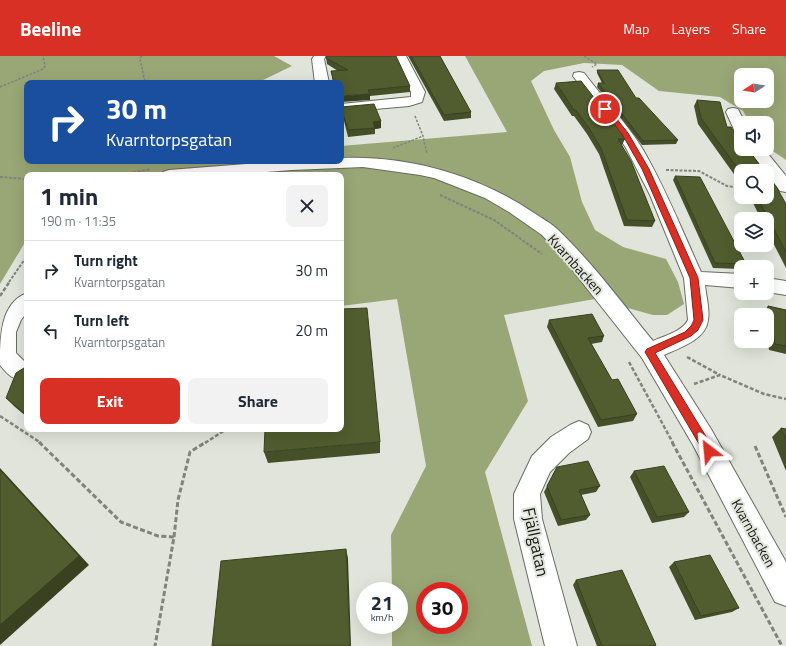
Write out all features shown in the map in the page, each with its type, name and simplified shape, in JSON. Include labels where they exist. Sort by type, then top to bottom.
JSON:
[{"type":"street","points":[[320,56],[318,59],[322,80]]},
{"type":"street","points":[[344,108],[409,102],[417,99],[418,92],[400,56]]},
{"type":"street","points":[[579,76],[625,133],[646,169],[694,278],[698,320],[695,328],[688,334],[650,352]]},
{"type":"street","points":[[733,112],[735,116]]},
{"type":"street","points":[[762,156],[786,187]]},
{"type":"street","name":"Kvarnbacken","points":[[344,163],[363,162],[420,170],[468,184],[491,194],[515,208],[548,231],[566,249],[650,352],[702,437],[786,591]]},
{"type":"street","name":"Kvarnbacken","points":[[210,172],[320,164]]},
{"type":"street","points":[[694,278],[734,281]]},
{"type":"street","points":[[774,286],[786,288]]},
{"type":"street","points":[[20,371],[6,356],[2,341],[6,329],[18,306],[24,302]]},
{"type":"street","name":"Fjällgatan","points":[[561,646],[528,519],[527,494],[541,464],[560,445],[579,432]]},
{"type":"path","points":[[0,87],[43,69],[45,66],[43,56]]},
{"type":"path","points":[[142,56],[140,58],[144,80]]},
{"type":"path","points":[[409,102],[427,153],[420,170]]},
{"type":"path","points":[[387,150],[422,136]]},
{"type":"path","points":[[646,169],[699,171],[726,186],[734,187]]},
{"type":"path","points":[[0,177],[24,179]]},
{"type":"path","points":[[436,193],[465,204],[492,218],[518,234],[547,259]]},
{"type":"path","points":[[0,296],[24,260]]},
{"type":"path","points":[[627,358],[782,646]]},
{"type":"path","points":[[674,390],[720,375],[764,394],[786,399]]},
{"type":"path","points":[[0,416],[43,444],[121,522],[158,536],[174,537]]},
{"type":"path","points":[[155,646],[174,537],[178,500],[190,452],[222,432]]},
{"type":"path","points":[[755,446],[786,517]]},
{"type":"green space","points":[[0,56],[274,56],[292,66],[263,80],[24,80],[24,164],[344,164],[344,146],[507,132],[465,56],[786,56],[786,160],[774,152],[774,116],[746,116],[743,111],[738,108],[774,108],[774,68],[734,68],[734,106],[720,97],[659,91],[622,65],[584,63],[544,71],[531,81],[554,130],[570,157],[582,202],[595,230],[623,247],[666,259],[678,282],[684,304],[667,315],[653,315],[595,299],[504,315],[528,401],[485,472],[532,646],[392,646],[392,634],[408,634],[408,582],[392,582],[391,535],[426,466],[397,299],[344,306],[344,172],[24,172],[24,244],[0,284]]},
{"type":"building","points":[[326,56],[396,56],[410,86],[368,90],[370,94],[344,96],[344,80],[333,80],[331,71],[348,70],[326,58]]},
{"type":"building","points":[[411,56],[440,56],[471,112],[444,115]]},
{"type":"building","points":[[597,70],[618,70],[636,98],[639,98],[678,140],[643,141],[598,83],[604,83]]},
{"type":"building","points":[[581,81],[625,139],[618,139],[631,161],[655,221],[627,220],[601,148],[589,128],[576,110],[574,110],[556,83]]},
{"type":"building","points":[[697,100],[720,102],[727,127],[731,127],[734,132],[734,156],[753,156],[759,164],[734,164],[701,118]]},
{"type":"building","points":[[374,104],[381,121],[373,122],[375,128],[348,130],[344,117],[344,107]]},
{"type":"building","points":[[675,176],[700,177],[734,241],[734,252],[740,252],[744,260],[734,260],[734,264],[715,263]]},
{"type":"building","points":[[774,184],[786,204],[786,252],[774,229],[774,212],[765,212],[761,204],[774,204]]},
{"type":"building","points":[[768,306],[786,310],[786,346],[775,344],[774,308],[768,308]]},
{"type":"building","points":[[367,308],[380,442],[264,452],[265,432],[344,432],[344,309]]},
{"type":"building","points":[[592,314],[604,336],[588,338],[612,380],[618,379],[637,414],[601,420],[549,320]]},
{"type":"building","points":[[24,368],[23,412],[6,398],[16,373]]},
{"type":"building","points":[[781,428],[786,429],[786,440]]},
{"type":"building","points":[[588,461],[600,486],[579,490],[590,515],[561,520],[547,486],[557,467]]},
{"type":"building","points":[[664,466],[689,512],[657,517],[634,471]]},
{"type":"building","points":[[0,470],[79,556],[0,625]]},
{"type":"building","points":[[346,549],[350,646],[212,646],[221,561]]},
{"type":"building","points":[[710,555],[739,608],[701,616],[674,562]]},
{"type":"building","points":[[622,570],[656,645],[602,646],[576,580]]},
{"type":"route","points":[[605,109],[625,133],[646,169],[694,278],[698,304],[698,320],[695,328],[688,334],[650,352],[709,451]]}]
